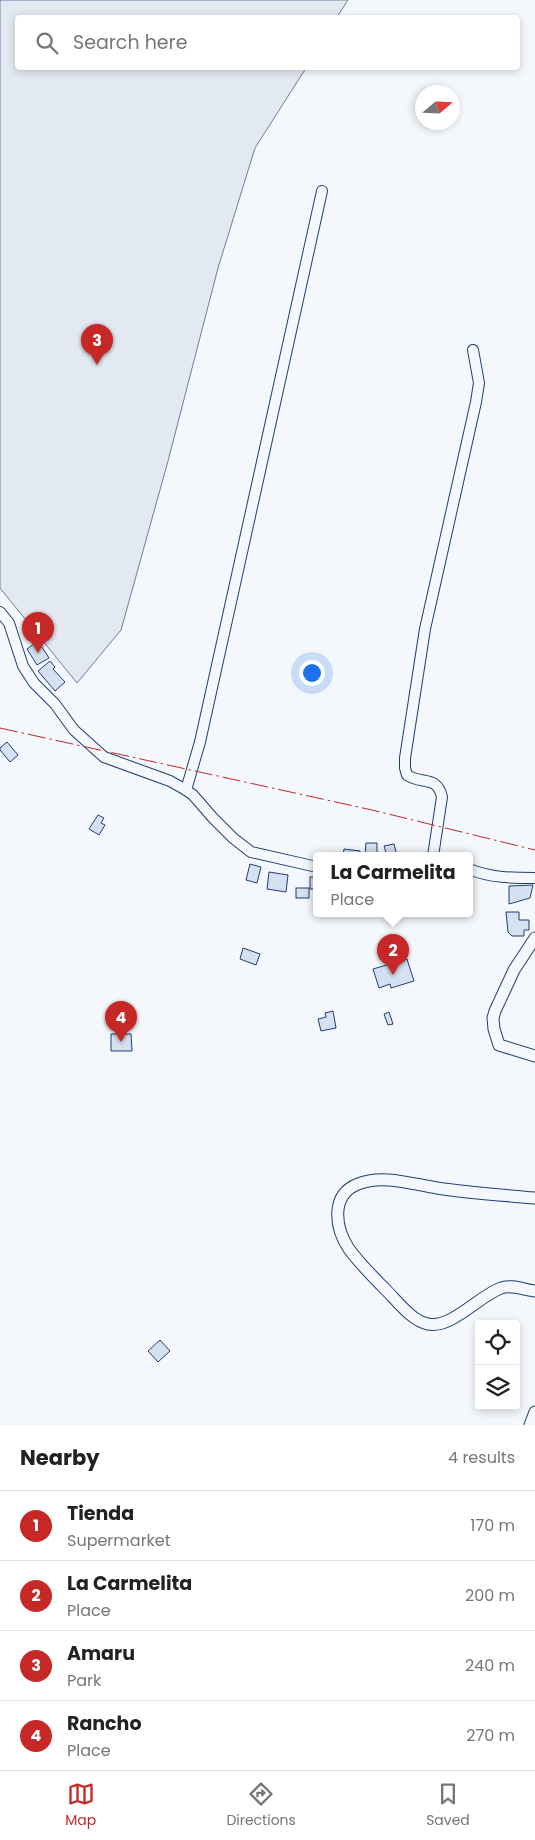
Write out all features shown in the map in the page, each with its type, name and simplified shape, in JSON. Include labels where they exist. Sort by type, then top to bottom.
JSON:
[{"type":"street","points":[[186,790],[200,742],[322,191]]},
{"type":"street","points":[[434,852],[442,797],[440,790],[435,784],[407,775],[404,768],[425,629],[476,402],[479,383],[473,350]]},
{"type":"street","points":[[0,612],[12,631],[23,666],[34,683],[55,704],[74,730],[104,758],[170,781],[186,790],[233,838],[251,852],[313,866]]},
{"type":"street","points":[[473,870],[505,878],[535,878]]},
{"type":"street","points":[[535,938],[514,970],[493,1018],[499,1044],[535,1056]]},
{"type":"street","points":[[535,1198],[437,1188],[403,1182],[379,1181],[356,1185],[344,1193],[337,1207],[342,1233],[349,1248],[392,1297],[411,1315],[426,1324],[437,1325],[447,1322],[481,1299],[502,1288],[509,1287],[535,1292]]},
{"type":"street","points":[[530,1425],[535,1412]]},
{"type":"shaded area","points":[[0,0],[348,0],[338,15],[15,15],[15,70],[305,70],[255,148],[218,268],[168,461],[121,630],[77,683],[0,588]]},
{"type":"building","points":[[38,641],[49,658],[37,665],[27,649]]},
{"type":"building","points":[[50,661],[55,667],[53,669],[65,682],[55,691],[38,671]]},
{"type":"building","points":[[7,742],[18,755],[10,762],[0,750]]},
{"type":"building","points":[[98,815],[104,818],[101,823],[105,825],[99,835],[89,829]]},
{"type":"building","points":[[366,843],[377,843],[377,852],[365,852]]},
{"type":"building","points":[[394,844],[396,852],[386,852],[384,846]]},
{"type":"building","points":[[344,849],[360,851],[360,852],[344,852]]},
{"type":"building","points":[[250,864],[261,867],[257,883],[246,880]]},
{"type":"building","points":[[269,872],[288,875],[286,892],[267,889]]},
{"type":"building","points":[[310,877],[313,877],[313,889],[310,889]]},
{"type":"building","points":[[533,885],[530,898],[509,904],[509,886]]},
{"type":"building","points":[[296,888],[309,888],[309,898],[296,898]]},
{"type":"building","points":[[506,912],[519,912],[519,920],[529,920],[529,930],[524,930],[524,936],[512,936],[508,932]]},
{"type":"building","points":[[243,948],[260,954],[256,965],[240,959]]},
{"type":"building","points":[[407,959],[414,981],[391,988],[390,984],[379,988],[373,969]]},
{"type":"building","points":[[333,1011],[336,1028],[321,1031],[318,1019],[326,1017],[325,1013]]},
{"type":"building","points":[[389,1012],[393,1024],[388,1025],[384,1014]]},
{"type":"building","points":[[111,1034],[131,1034],[132,1051],[111,1051]]},
{"type":"building","points":[[160,1340],[170,1351],[158,1362],[148,1351]]},
{"type":"power","points":[[0,728],[372,810],[535,850]]},
{"type":"place","name":"Amaru","points":[[97,365]]},
{"type":"place","name":"Tienda","points":[[38,653]]},
{"type":"place","name":"La Carmelita","points":[[393,975]]},
{"type":"place","name":"Rancho","points":[[121,1042]]}]
